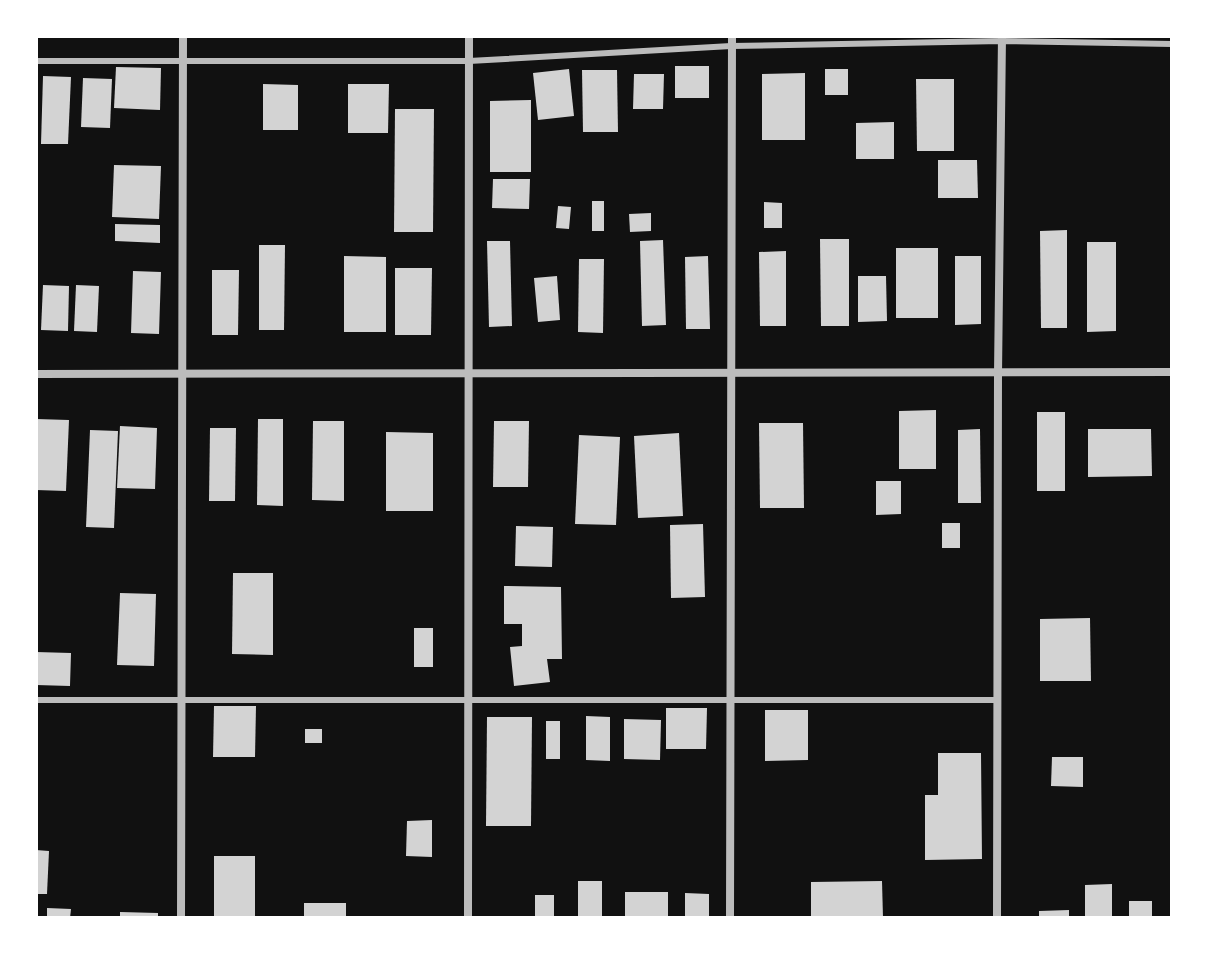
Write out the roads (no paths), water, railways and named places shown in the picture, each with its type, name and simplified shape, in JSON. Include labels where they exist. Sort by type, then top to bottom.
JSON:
[{"type":"street","points":[[181,918],[183,36]]},
{"type":"street","points":[[468,918],[469,36]]},
{"type":"street","points":[[997,918],[1002,38]]},
{"type":"street","points":[[730,918],[732,41]]},
{"type":"street","points":[[36,374],[1172,372]]},
{"type":"lane","points":[[36,61],[469,61],[732,41],[1002,38],[1172,44]]},
{"type":"lane","points":[[36,700],[997,700]]}]
